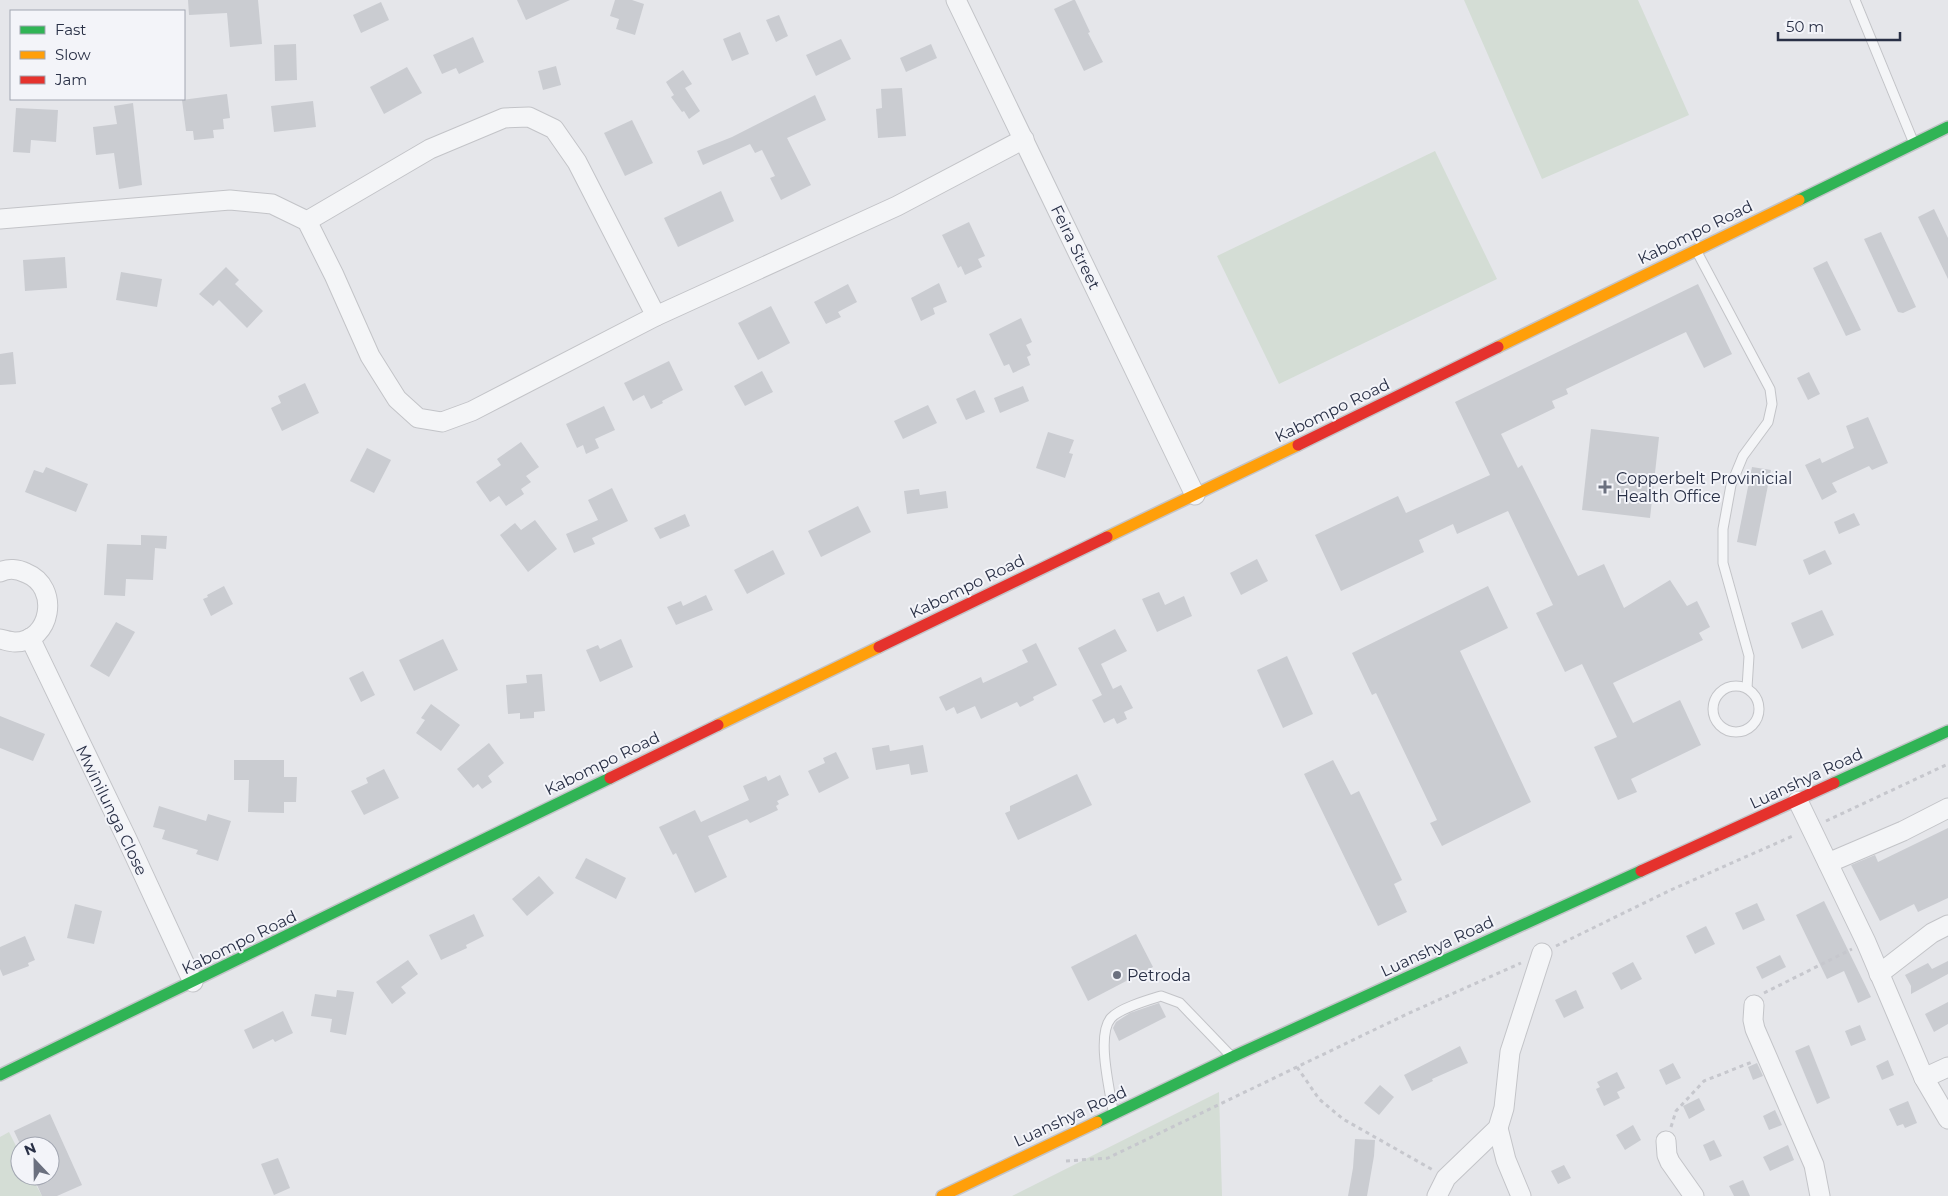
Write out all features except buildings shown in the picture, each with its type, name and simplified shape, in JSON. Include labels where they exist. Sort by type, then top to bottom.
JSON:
[{"type":"main road","name":"Kabompo Road","points":[[0,1076],[745,711],[1195,495],[1948,127]]},
{"type":"main road","name":"Luanshya Road","points":[[942,1196],[1232,1057],[1948,731]]},
{"type":"street","name":"Feira Street","points":[[956,0],[1195,495]]},
{"type":"street","points":[[307,221],[430,149],[504,118],[529,117],[554,129],[577,162],[656,316]]},
{"type":"street","points":[[0,218],[230,200],[272,204],[307,221],[334,275],[370,356],[397,399],[418,418],[442,422],[472,411],[656,316],[897,206],[1024,139]]},
{"type":"street","points":[[0,572],[4,570],[18,570],[32,575],[43,586],[48,600],[48,615],[41,628],[30,638],[16,642],[0,639]]},
{"type":"street","name":"Mwinilunga Close","points":[[30,638],[193,982]]},
{"type":"street","points":[[1798,800],[1866,942],[1924,1078],[1948,1119]]},
{"type":"street","points":[[1828,864],[1903,831],[1948,808]]},
{"type":"street","points":[[1879,974],[1932,933],[1948,925]]},
{"type":"street","points":[[1436,1196],[1446,1178],[1498,1128],[1504,1108],[1510,1052],[1542,953]]},
{"type":"street","points":[[1754,1005],[1753,1020],[1765,1054],[1814,1165],[1820,1196]]},
{"type":"street","points":[[1924,1078],[1948,1067]]},
{"type":"street","points":[[1498,1128],[1506,1160],[1521,1196]]},
{"type":"street","points":[[1666,1142],[1667,1156],[1670,1162],[1694,1196]]},
{"type":"lane","points":[[1854,0],[1914,144]]},
{"type":"lane","points":[[1696,250],[1770,389],[1772,404],[1768,422],[1743,456],[1731,485],[1723,529],[1723,563],[1748,656],[1747,688],[1757,699],[1760,707],[1756,722],[1750,728],[1742,732],[1726,731],[1720,726],[1713,712],[1713,704],[1722,690],[1730,687],[1747,688]]},
{"type":"lane","points":[[1113,1114],[1104,1035],[1111,1018],[1135,1004],[1161,996],[1180,1004],[1232,1057]]},
{"type":"path","points":[[1060,1162],[1108,1158],[1407,1014],[1542,953],[1673,888],[1811,828],[1948,764]]},
{"type":"path","points":[[1754,1005],[1765,992],[1866,942]]},
{"type":"path","points":[[1666,1142],[1676,1111],[1704,1081],[1746,1066],[1765,1054]]},
{"type":"path","points":[[1297,1067],[1319,1099],[1343,1119],[1446,1178]]},
{"type":"shaded area","points":[[1464,0],[1638,0],[1689,115],[1542,179]]},
{"type":"shaded area","points":[[1435,151],[1497,279],[1279,384],[1217,256]]},
{"type":"shaded area","points":[[1219,1092],[1222,1196],[1012,1196]]},
{"type":"shaded area","points":[[9,1132],[11,1136],[10,1186],[36,1186],[42,1196],[0,1196],[0,1137]]},
{"type":"traffic: fast","points":[[1799,200],[1948,127]]},
{"type":"traffic: fast","points":[[1834,783],[1948,731]]},
{"type":"traffic: fast","points":[[0,1075],[610,778]]},
{"type":"traffic: fast","points":[[1097,1122],[1232,1057],[1641,871]]},
{"type":"traffic: slow","points":[[1498,347],[1799,200]]},
{"type":"traffic: slow","points":[[1107,537],[1298,445]]},
{"type":"traffic: slow","points":[[718,725],[879,647]]},
{"type":"traffic: slow","points":[[942,1196],[1097,1122]]},
{"type":"traffic: jam","points":[[1298,445],[1498,347]]},
{"type":"traffic: jam","points":[[879,647],[1107,537]]},
{"type":"traffic: jam","points":[[610,778],[718,725]]},
{"type":"traffic: jam","points":[[1641,871],[1834,783]]},
{"type":"place","name":"Copperbelt Provinicial Health Office","points":[[1605,487]]},
{"type":"place","name":"Petroda","points":[[1117,975]]}]
